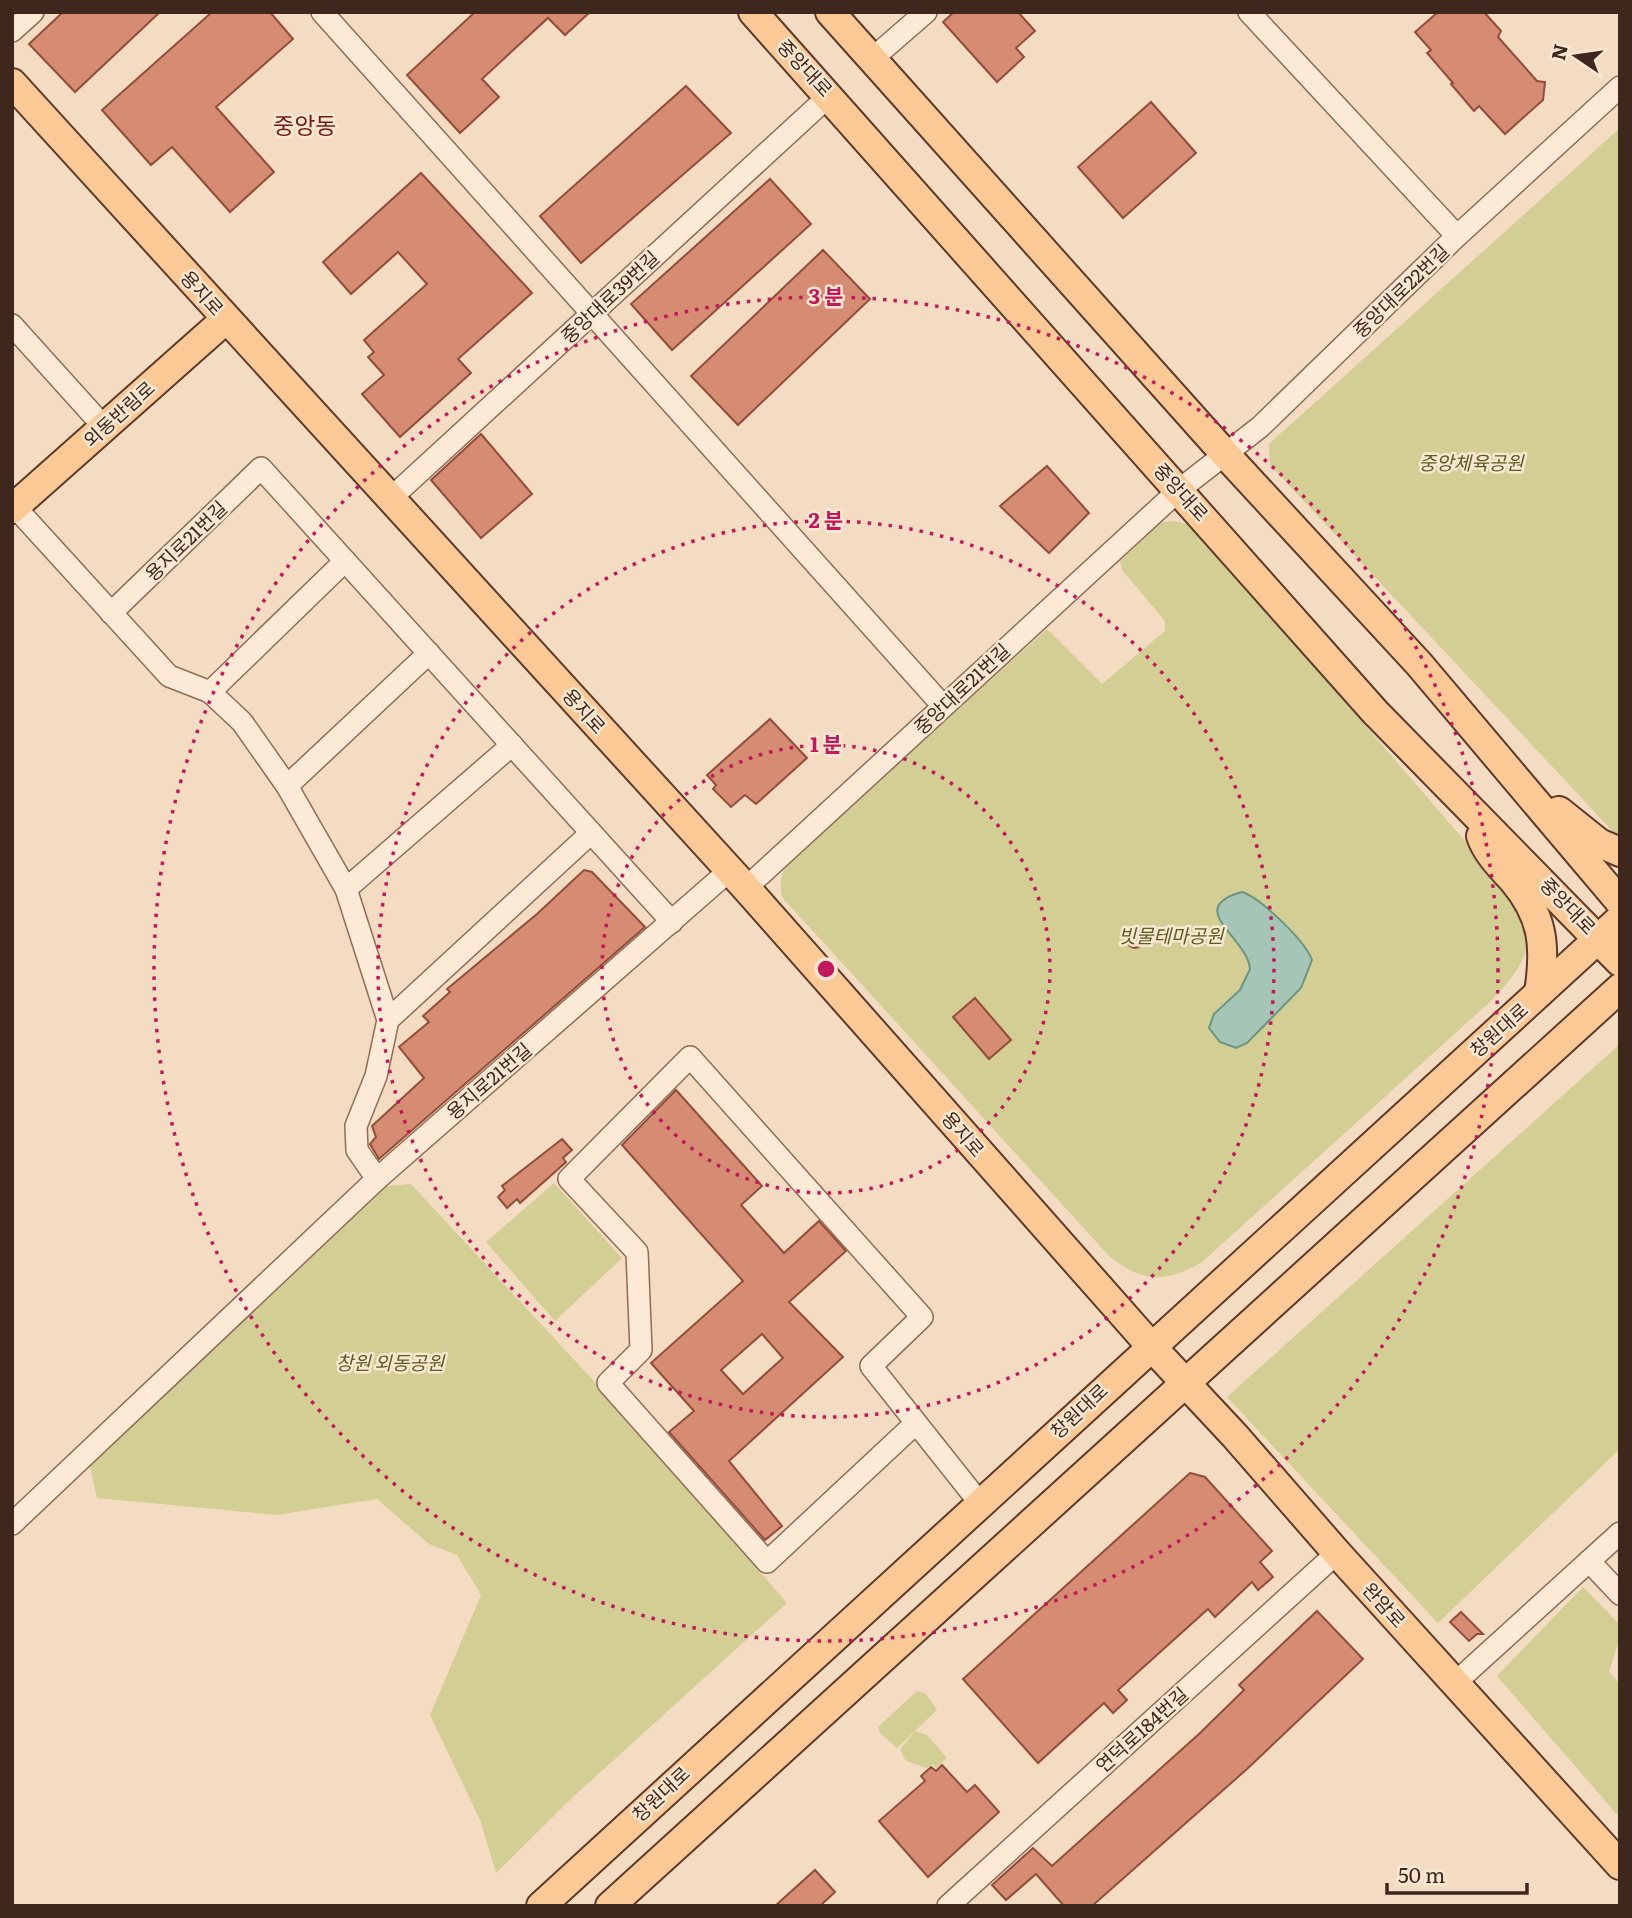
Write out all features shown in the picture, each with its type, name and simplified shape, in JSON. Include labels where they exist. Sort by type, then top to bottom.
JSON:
[{"type":"main road","name":"중앙대로","points":[[753,12],[830,95],[1375,712],[1620,962]]},
{"type":"main road","points":[[830,12],[1226,455],[1419,664],[1620,902]]},
{"type":"main road","name":"용지로","points":[[12,83],[738,879],[1150,1345]]},
{"type":"main road","name":"외동반림로","points":[[14,508],[226,320]]},
{"type":"main road","points":[[1534,800],[1567,815],[1599,843],[1620,852]]},
{"type":"main road","points":[[1470,807],[1486,849],[1528,898],[1536,914],[1544,954],[1539,993]]},
{"type":"main road","name":"창원대로","points":[[541,1906],[1150,1345],[1620,919]]},
{"type":"main road","points":[[610,1906],[1620,988]]},
{"type":"main road","name":"완암로","points":[[1150,1345],[1620,1865]]},
{"type":"street","points":[[12,31],[33,12]]},
{"type":"street","points":[[322,12],[943,706]]},
{"type":"street","points":[[872,59],[926,12]]},
{"type":"street","points":[[1249,12],[1457,236]]},
{"type":"street","name":"중앙대로22번길","points":[[1179,490],[1260,427],[1457,236],[1620,87]]},
{"type":"street","name":"중앙대로39번길","points":[[390,499],[830,95]]},
{"type":"street","points":[[14,332],[104,427]]},
{"type":"street","name":"용지로21번길","points":[[111,613],[261,468],[345,561]]},
{"type":"street","name":"중앙대로21번길","points":[[738,879],[943,706],[1179,490]]},
{"type":"street","points":[[14,508],[169,676],[209,692],[242,722],[287,786],[345,889],[388,1020],[376,1076],[356,1126],[358,1150],[377,1179]]},
{"type":"street","points":[[209,692],[345,561],[672,922]]},
{"type":"street","points":[[287,786],[429,653]]},
{"type":"street","points":[[345,889],[512,745]]},
{"type":"street","points":[[388,1020],[591,833]]},
{"type":"street","name":"용지로21번길","points":[[12,1524],[377,1179],[672,922],[738,879]]},
{"type":"street","points":[[916,1423],[767,1562],[608,1383],[641,1350],[637,1252],[569,1179],[690,1056],[922,1317],[872,1366],[979,1502]]},
{"type":"street","points":[[1455,1683],[1620,1532]]},
{"type":"street","name":"연덕로184번길","points":[[948,1906],[1337,1553]]},
{"type":"street","points":[[1589,1561],[1620,1594]]},
{"type":"green space","name":"중앙체육공원","points":[[1620,128],[1620,839],[1270,465],[1269,444]]},
{"type":"green space","name":"빗물테마공원","points":[[1175,521],[1189,525],[1204,539],[1516,900],[1524,915],[1527,942],[1519,966],[1491,1001],[1201,1263],[1176,1274],[1154,1277],[1134,1272],[1110,1257],[782,897],[781,882],[790,860],[1047,629],[1102,684],[1165,631],[1165,621],[1122,570],[1120,561],[1162,522]]},
{"type":"green space","points":[[1620,1044],[1620,1449],[1438,1623],[1227,1397]]},
{"type":"green space","points":[[554,1183],[622,1258],[555,1321],[486,1242]]},
{"type":"green space","name":"창원 외동공원","points":[[411,1184],[617,1406],[787,1603],[573,1797],[496,1873],[480,1820],[430,1715],[481,1595],[457,1555],[429,1544],[377,1499],[276,1515],[97,1498],[88,1458],[377,1187]]},
{"type":"green space","points":[[1583,1587],[1620,1625],[1620,1638],[1609,1672],[1620,1684],[1620,1818],[1497,1676]]},
{"type":"green space","points":[[917,1691],[926,1694],[937,1710],[897,1748],[880,1733],[878,1727]]},
{"type":"green space","points":[[915,1731],[927,1735],[947,1758],[936,1768],[932,1764],[927,1768],[906,1761],[900,1749]]},
{"type":"shaded area","points":[[1242,892],[1260,902],[1282,921],[1301,942],[1312,960],[1301,988],[1247,1043],[1236,1048],[1220,1042],[1209,1028],[1214,1014],[1240,990],[1250,969],[1247,957],[1218,915],[1218,906],[1225,899]]},
{"type":"building","points":[[63,12],[160,12],[75,92],[29,44]]},
{"type":"building","points":[[212,12],[270,12],[293,39],[216,107],[274,172],[230,212],[172,147],[151,165],[102,110]]},
{"type":"building","points":[[475,12],[590,12],[565,35],[548,18],[482,79],[499,97],[460,133],[407,75]]},
{"type":"building","points":[[954,12],[1018,12],[1035,31],[1016,48],[1024,57],[997,82],[943,22]]},
{"type":"building","points":[[1438,12],[1484,12],[1501,31],[1498,37],[1537,81],[1545,82],[1543,100],[1505,134],[1479,106],[1474,111],[1427,53],[1431,50],[1415,32]]},
{"type":"building","points":[[686,86],[731,133],[581,263],[540,216]]},
{"type":"building","points":[[1151,102],[1196,153],[1123,218],[1078,167]]},
{"type":"building","points":[[421,173],[532,293],[458,359],[471,373],[400,437],[362,394],[384,375],[368,357],[374,352],[364,340],[427,284],[398,252],[351,294],[323,262]]},
{"type":"building","points":[[770,179],[811,224],[672,350],[631,304]]},
{"type":"building","points":[[823,250],[870,299],[738,425],[691,376]]},
{"type":"building","points":[[481,434],[532,494],[481,538],[431,480]]},
{"type":"building","points":[[1047,466],[1089,513],[1049,553],[1000,506]]},
{"type":"building","points":[[770,719],[807,758],[756,804],[745,795],[731,807],[713,789],[716,785],[707,775]]},
{"type":"building","points":[[584,870],[592,872],[645,927],[379,1159],[370,1144],[376,1137],[372,1126],[424,1078],[399,1047],[429,1022],[423,1016],[450,992],[447,989],[537,914]]},
{"type":"building","points":[[1135,932],[1141,934],[1141,946],[1135,948],[1129,946],[1127,940],[1129,934]]},
{"type":"building","points":[[975,998],[1011,1040],[989,1059],[953,1017]]},
{"type":"building","points":[[676,1090],[762,1186],[741,1205],[784,1253],[819,1221],[846,1251],[789,1302],[843,1357],[729,1461],[782,1526],[765,1540],[669,1432],[694,1411],[651,1363],[743,1281],[622,1145]],"holes":[[[762,1334],[783,1358],[743,1394],[721,1370]]]},
{"type":"building","points":[[562,1139],[572,1150],[563,1158],[566,1162],[520,1203],[517,1199],[507,1208],[498,1197],[505,1190],[502,1186]]},
{"type":"building","points":[[1190,1473],[1205,1477],[1272,1551],[1260,1562],[1273,1577],[1258,1590],[1252,1582],[1215,1617],[1208,1609],[1118,1690],[1127,1700],[1113,1713],[1104,1703],[1038,1763],[963,1679]]},
{"type":"building","points":[[1317,1611],[1363,1659],[1247,1769],[1092,1906],[1064,1906],[1036,1874],[1006,1900],[992,1885],[1033,1848],[1052,1866],[1199,1734],[1244,1690],[1239,1685]]},
{"type":"building","points":[[1461,1612],[1483,1634],[1477,1634],[1469,1641],[1450,1622]]},
{"type":"building","points":[[942,1765],[967,1792],[975,1785],[999,1812],[928,1877],[879,1821],[925,1781],[921,1776],[931,1767],[936,1771]]},
{"type":"building","points":[[815,1870],[835,1892],[820,1906],[775,1906]]},
{"type":"district","name":"중앙동","points":[[305,126]]}]
